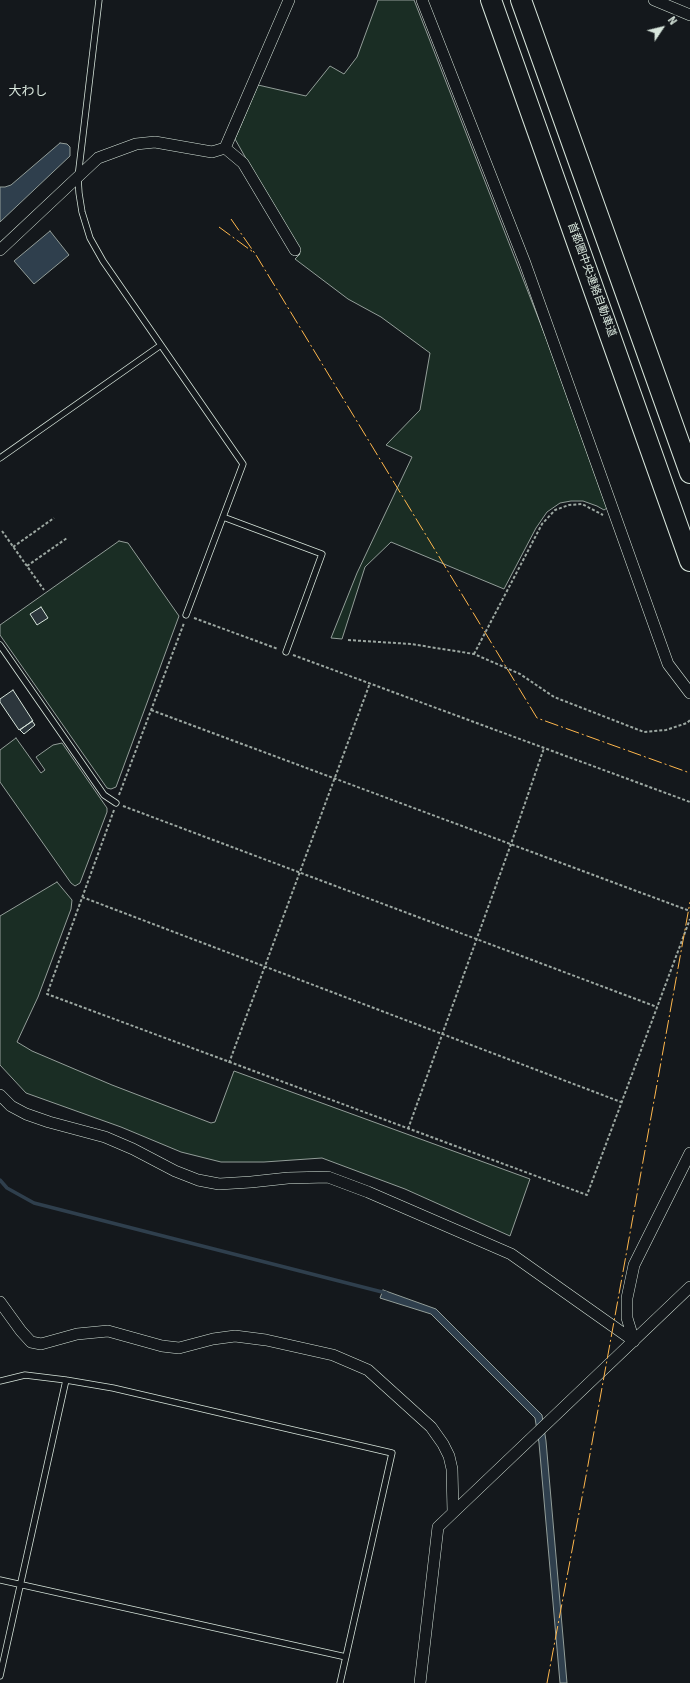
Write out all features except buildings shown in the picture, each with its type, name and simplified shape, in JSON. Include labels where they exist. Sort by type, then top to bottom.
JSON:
[{"type":"highway","points":[[488,0],[507,45]]},
{"type":"highway","name":"首都圏中央連絡自動車道","points":[[492,0],[690,561]]},
{"type":"highway","points":[[521,0],[690,473]]},
{"type":"street","points":[[0,250],[98,158],[136,144],[154,142],[212,152],[225,148],[289,0]]},
{"type":"street","points":[[422,0],[525,264],[668,664],[688,688]]},
{"type":"street","points":[[654,0],[690,15]]},
{"type":"street","points":[[225,148],[243,163],[294,250]]},
{"type":"street","points":[[0,1095],[11,1106],[26,1114],[49,1122],[105,1137],[133,1149],[174,1171],[198,1180],[219,1184],[288,1178],[328,1177],[368,1192],[510,1254],[634,1341]]},
{"type":"street","points":[[634,1341],[627,1318],[627,1298],[634,1265],[690,1153]]},
{"type":"street","points":[[420,1683],[438,1527],[690,1287]]},
{"type":"street","points":[[0,1302],[31,1342],[41,1344],[78,1334],[108,1331],[162,1346],[179,1348],[213,1339],[235,1336],[266,1340],[333,1355],[368,1370],[431,1427],[443,1444],[449,1456],[452,1469],[453,1512]]},
{"type":"lane","points":[[100,0],[78,177],[82,212],[90,238],[103,261],[243,464],[186,615]]},
{"type":"lane","points":[[0,458],[161,345]]},
{"type":"lane","points":[[223,517],[322,554],[286,652]]},
{"type":"lane","points":[[0,645],[104,795],[116,803]]},
{"type":"lane","points":[[0,1381],[26,1375],[113,1388],[392,1453],[340,1683]]},
{"type":"lane","points":[[0,1676],[66,1380]]},
{"type":"lane","points":[[0,1580],[346,1657]]},
{"type":"path","points":[[474,654],[542,524],[556,510],[569,505],[582,504],[602,514],[616,518]]},
{"type":"path","points":[[13,547],[54,518]]},
{"type":"path","points":[[2,531],[44,590]]},
{"type":"path","points":[[27,566],[67,538]]},
{"type":"path","points":[[186,615],[47,994],[228,1063],[587,1195],[690,919]]},
{"type":"path","points":[[348,640],[411,644],[474,654],[520,674],[554,697],[644,732],[666,730],[687,723],[690,720]]},
{"type":"path","points":[[228,1063],[370,683],[690,802]]},
{"type":"path","points":[[151,710],[690,911]]},
{"type":"path","points":[[408,1129],[544,748]]},
{"type":"path","points":[[116,803],[657,1007]]},
{"type":"path","points":[[82,897],[622,1102]]},
{"type":"green space","points":[[378,0],[414,0],[548,343],[607,508],[604,510],[583,501],[571,501],[560,503],[547,512],[536,528],[504,589],[391,542],[365,567],[342,639],[331,638],[357,573],[412,457],[386,445],[420,410],[430,353],[381,317],[348,299],[295,259],[300,254],[235,139],[258,85],[306,96],[330,66],[344,74],[357,57]]},
{"type":"green space","points":[[119,541],[128,543],[179,616],[116,787],[111,789],[107,788],[0,635],[0,625]]},
{"type":"green space","points":[[16,738],[41,773],[45,770],[36,757],[53,745],[62,743],[107,808],[107,812],[80,883],[75,886],[71,883],[0,782],[0,750]]},
{"type":"green space","points":[[57,882],[72,900],[71,909],[38,997],[17,1042],[32,1051],[112,1085],[211,1123],[215,1122],[234,1071],[530,1179],[510,1236],[405,1189],[322,1158],[264,1162],[221,1162],[181,1152],[121,1127],[26,1093],[0,1065],[0,916]]},
{"type":"water","points":[[60,143],[67,144],[70,147],[70,156],[0,222],[0,187],[11,185]]},
{"type":"water","points":[[50,231],[69,255],[34,284],[14,261]]},
{"type":"water","points":[[383,1290],[436,1309],[542,1415],[546,1441],[567,1683],[560,1683],[539,1443],[535,1418],[431,1314],[380,1298]]},
{"type":"waterway","points":[[0,1180],[7,1188],[34,1203],[386,1293]]},
{"type":"power","points":[[231,219],[256,255],[537,718],[690,773]]},
{"type":"power","points":[[219,227],[253,252]]},
{"type":"power","points":[[547,1683],[690,902]]},
{"type":"district","name":"大わし","points":[[28,92]]}]
